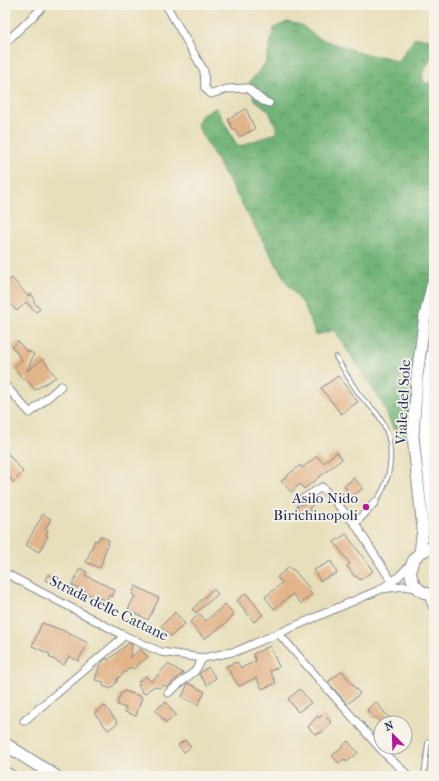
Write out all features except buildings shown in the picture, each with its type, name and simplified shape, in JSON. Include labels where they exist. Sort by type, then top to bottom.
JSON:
[{"type":"highway","points":[[5,744],[55,776]]},
{"type":"main road","name":"Viale del Sole","points":[[412,563],[420,552],[423,528],[413,436],[417,376],[423,331],[434,278]]},
{"type":"main road","name":"Viale del Sole","points":[[433,522],[425,435],[428,382],[434,342]]},
{"type":"main road","points":[[420,552],[434,548]]},
{"type":"main road","points":[[412,563],[411,574],[417,588],[432,594],[434,606]]},
{"type":"street","points":[[5,43],[45,5]]},
{"type":"street","points":[[166,5],[204,71],[205,88],[211,94],[227,89],[248,88],[263,101],[269,103]]},
{"type":"street","points":[[5,385],[30,413],[62,386]]},
{"type":"street","points":[[299,501],[322,487],[355,524],[392,582]]},
{"type":"street","points":[[355,524],[375,502]]},
{"type":"street","name":"Strada delle Cattane","points":[[5,573],[124,635],[161,652],[202,658],[237,651],[379,590],[392,582],[412,563]]},
{"type":"street","name":"Strada delle Cattane","points":[[379,590],[404,586],[417,588]]},
{"type":"street","points":[[279,634],[385,754],[409,776]]},
{"type":"street","points":[[24,721],[119,642],[124,635]]},
{"type":"street","points":[[168,693],[195,670],[202,658]]},
{"type":"street","points":[[5,772],[12,776]]},
{"type":"lane","points":[[336,357],[359,394],[378,415],[386,429],[390,455],[389,469],[387,482],[375,502]]},
{"type":"lane","points":[[424,776],[428,742],[434,740]]},
{"type":"green space","points":[[287,22],[301,25],[318,38],[364,54],[385,57],[398,62],[415,38],[434,39],[434,53],[422,74],[424,83],[434,83],[434,278],[413,436],[398,439],[381,401],[334,330],[316,335],[304,305],[287,283],[197,125],[202,115],[216,108],[238,147],[278,132],[269,111],[254,99],[249,83],[266,62],[274,28]]},
{"type":"place","name":"Asilo Nido Birichinopoli","points":[[366,507]]}]
